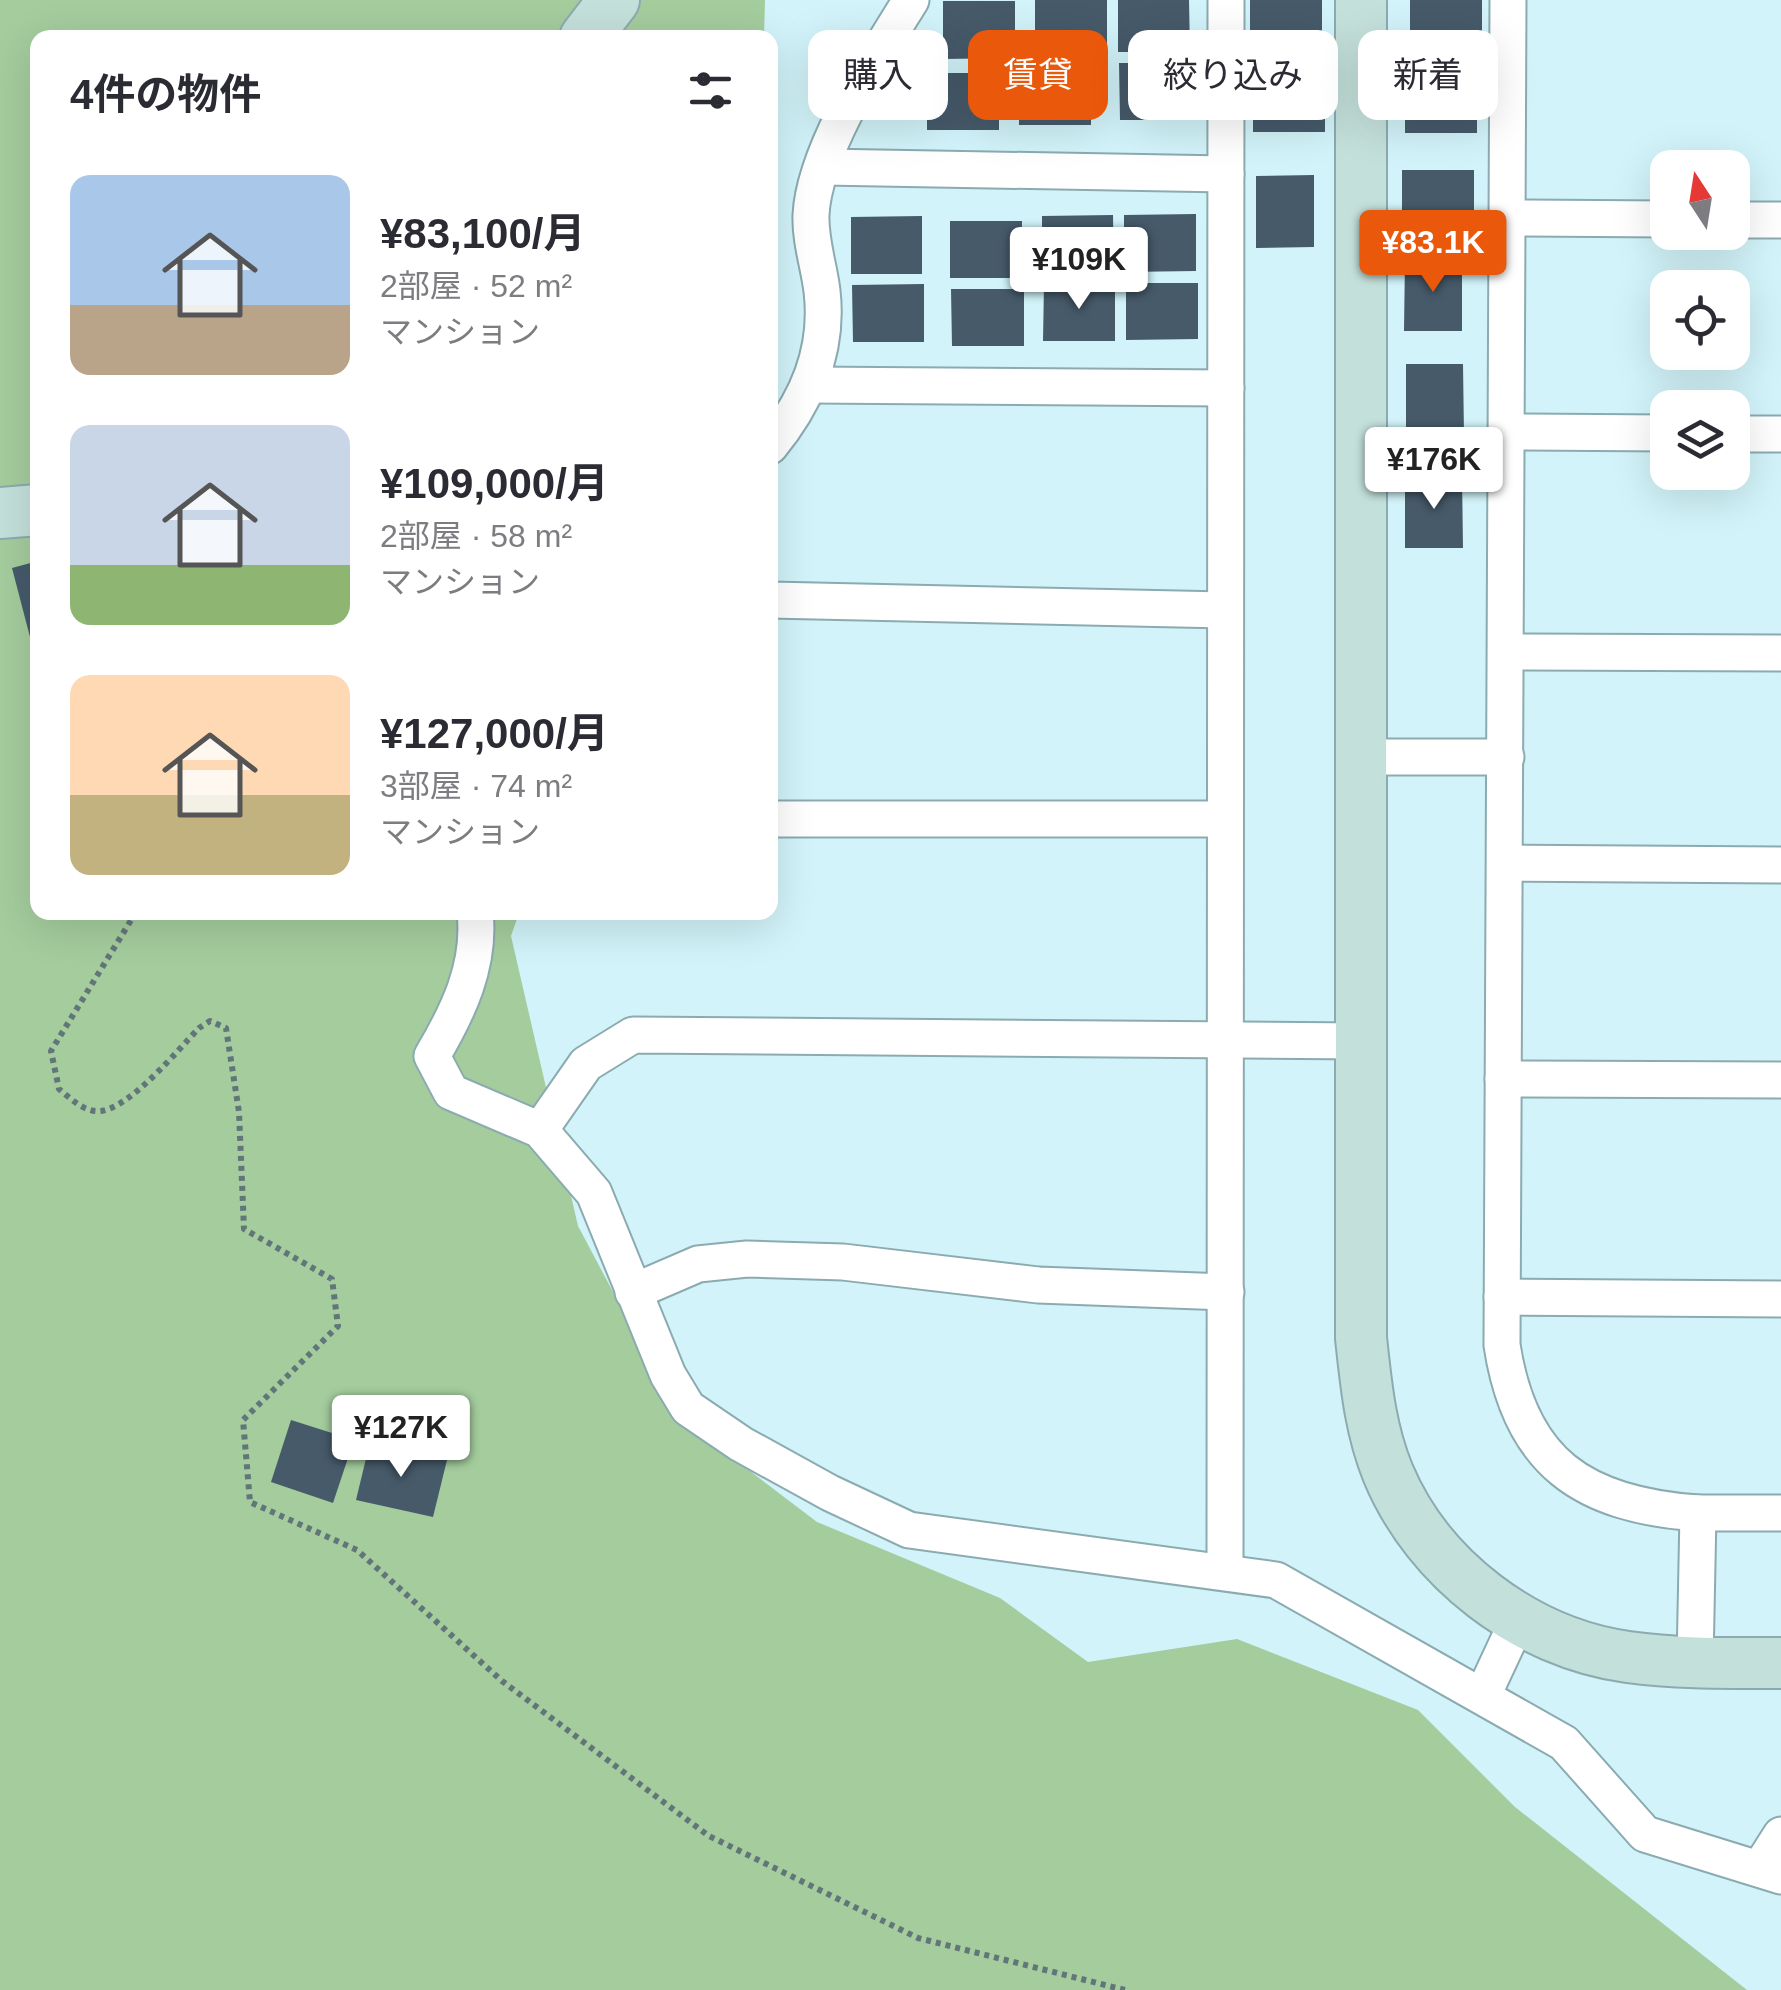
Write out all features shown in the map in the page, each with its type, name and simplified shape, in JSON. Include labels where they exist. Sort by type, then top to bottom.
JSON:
[{"type":"street","points":[[590,30],[614,0]]},
{"type":"street","points":[[778,437],[794,418],[823,348],[822,293],[811,213],[824,167],[853,94],[911,0]]},
{"type":"street","points":[[1225,1572],[1226,0]]},
{"type":"street","points":[[1361,0],[1361,1338],[1369,1411],[1389,1475],[1422,1530],[1466,1582],[1518,1620],[1568,1642],[1625,1657],[1781,1663]]},
{"type":"street","points":[[1508,0],[1502,1297],[1502,1345],[1508,1384],[1524,1419],[1547,1454],[1576,1482],[1616,1500],[1658,1510],[1781,1513]]},
{"type":"street","points":[[824,167],[1226,174]]},
{"type":"street","points":[[1508,218],[1650,219]]},
{"type":"street","points":[[1750,220],[1781,220]]},
{"type":"street","points":[[809,384],[1226,388]]},
{"type":"street","points":[[1507,432],[1650,433]]},
{"type":"street","points":[[1750,434],[1781,434]]},
{"type":"street","points":[[0,513],[30,511]]},
{"type":"street","points":[[778,600],[1226,610]]},
{"type":"street","points":[[1506,652],[1781,653]]},
{"type":"street","points":[[1363,758],[1506,757]]},
{"type":"street","points":[[778,819],[1225,819]]},
{"type":"street","points":[[1506,862],[1781,865]]},
{"type":"street","points":[[476,920],[478,938],[460,1009],[432,1056],[451,1092],[540,1130],[594,1192],[655,1350],[688,1408],[741,1444],[908,1530],[1276,1580],[1564,1743],[1645,1834],[1770,1872],[1781,1836]]},
{"type":"street","points":[[540,1130],[586,1064],[633,1035],[1362,1041]]},
{"type":"street","points":[[1503,1079],[1781,1080]]},
{"type":"street","points":[[633,1292],[698,1264],[747,1260],[844,1262],[1038,1285],[1226,1292]]},
{"type":"street","points":[[1502,1297],[1781,1300]]},
{"type":"street","points":[[1694,1662],[1698,1513]]},
{"type":"street","points":[[1482,1695],[1518,1620]]},
{"type":"path","points":[[131,920],[51,1051],[60,1089],[84,1108],[102,1111],[131,1096],[199,1028],[210,1021],[226,1028],[239,1112],[244,1229],[332,1279],[338,1326],[243,1420],[250,1502],[357,1550],[502,1681],[710,1836],[918,1938],[1125,1990]]},
{"type":"green space","points":[[0,0],[765,0],[764,30],[30,30],[30,920],[517,920],[511,936],[578,1226],[680,1418],[817,1522],[1000,1598],[1088,1662],[1237,1639],[1418,1710],[1515,1807],[1747,1990],[0,1990]]},
{"type":"building","points":[[1035,0],[1107,0],[1107,30],[1035,30]]},
{"type":"building","points":[[1118,0],[1189,0],[1190,30],[1128,30],[1128,52],[1118,52]]},
{"type":"building","points":[[1250,0],[1322,0],[1322,30],[1250,30]]},
{"type":"building","points":[[1410,0],[1482,0],[1482,30],[1410,30]]},
{"type":"building","points":[[943,1],[1015,1],[1015,30],[968,30],[968,59],[948,59],[948,30],[943,30]]},
{"type":"building","points":[[1119,63],[1128,63],[1128,120],[1120,120]]},
{"type":"building","points":[[948,73],[968,73],[968,120],[999,120],[999,130],[927,130],[927,120],[948,120]]},
{"type":"building","points":[[1019,120],[1091,120],[1091,125],[1019,125]]},
{"type":"building","points":[[1253,120],[1325,120],[1325,132],[1253,132]]},
{"type":"building","points":[[1405,120],[1477,120],[1477,133],[1405,133]]},
{"type":"building","points":[[1402,170],[1474,170],[1474,227],[1402,227]]},
{"type":"building","points":[[1314,175],[1314,247],[1256,248],[1256,176]]},
{"type":"building","points":[[1196,214],[1196,271],[1124,272],[1124,215]]},
{"type":"building","points":[[1113,215],[1114,273],[1042,273],[1042,216]]},
{"type":"building","points":[[922,216],[922,274],[851,274],[851,217]]},
{"type":"building","points":[[950,221],[1022,221],[1021,278],[950,278]]},
{"type":"building","points":[[1405,259],[1462,259],[1462,331],[1404,331]]},
{"type":"building","points":[[1115,283],[1115,341],[1043,341],[1044,284]]},
{"type":"building","points":[[1126,283],[1198,283],[1198,339],[1126,340]]},
{"type":"building","points":[[924,284],[924,342],[853,342],[852,285]]},
{"type":"building","points":[[951,289],[1024,289],[1024,346],[952,346]]},
{"type":"building","points":[[1406,364],[1463,364],[1464,436],[1406,436]]},
{"type":"building","points":[[1462,476],[1463,548],[1405,548],[1405,477]]},
{"type":"building","points":[[30,563],[30,637],[12,568]]},
{"type":"building","points":[[291,1420],[354,1440],[333,1503],[271,1482]]},
{"type":"building","points":[[370,1442],[447,1460],[433,1517],[356,1500]]}]
